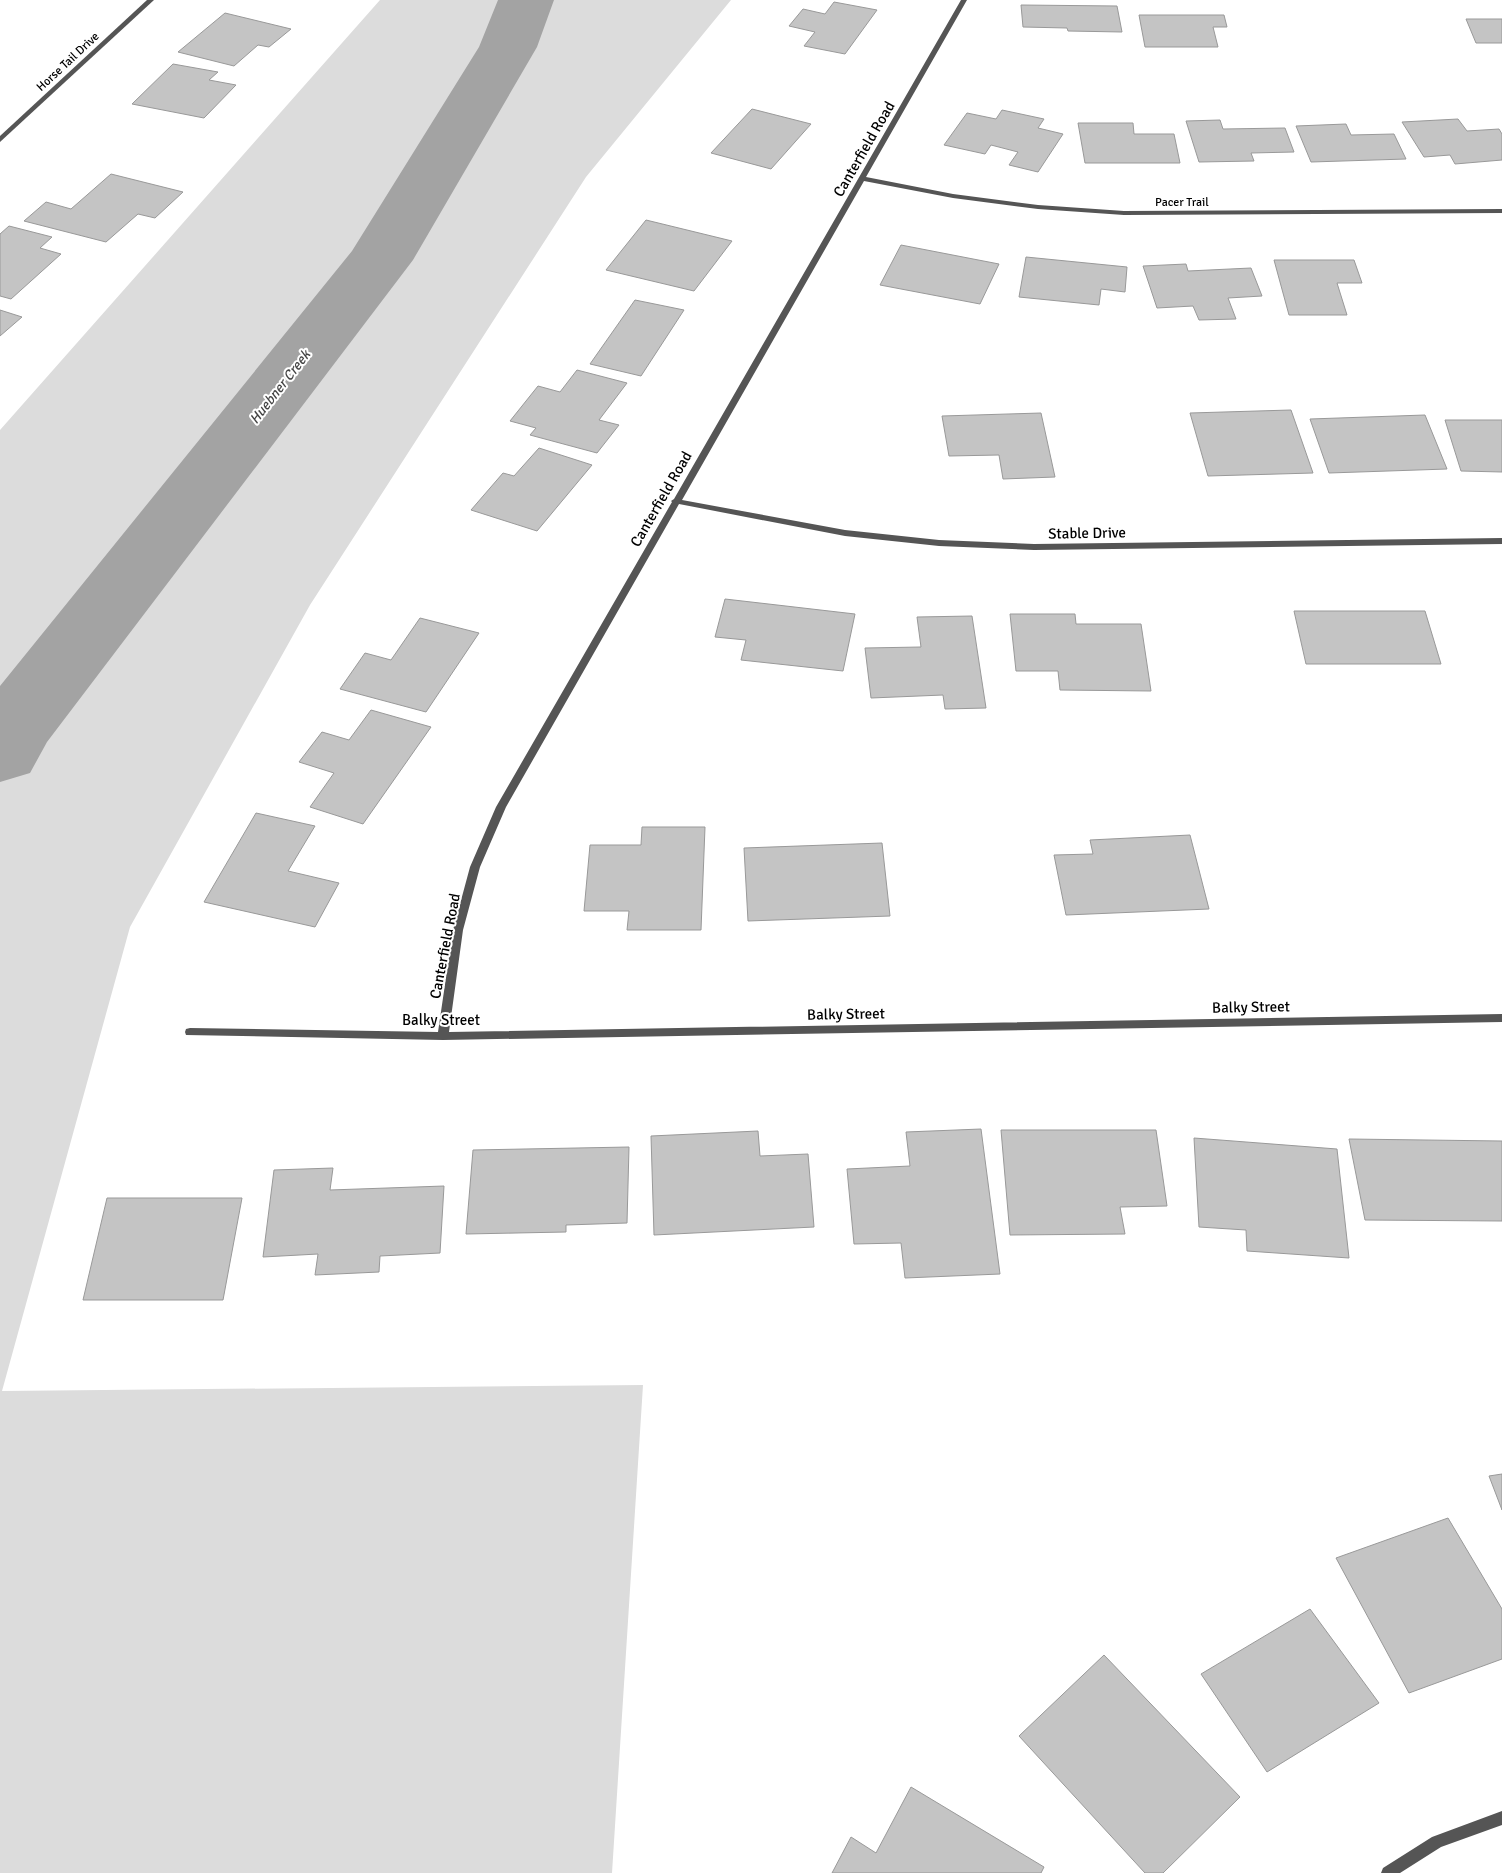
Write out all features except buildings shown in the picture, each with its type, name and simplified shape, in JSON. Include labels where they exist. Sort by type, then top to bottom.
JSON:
[{"type":"street","name":"Horse Tail Drive","points":[[0,140],[151,0]]},
{"type":"street","name":"Canterfield Road","points":[[443,1036],[458,930],[475,867],[501,807],[675,501],[864,179],[964,0]]},
{"type":"street","name":"Pacer Trail","points":[[864,179],[953,196],[1038,207],[1124,213],[1502,211]]},
{"type":"street","name":"Stable Drive","points":[[675,501],[845,533],[949,544],[1034,548],[1502,541]]},
{"type":"street","name":"Balky Street","points":[[190,1032],[443,1036],[1502,1018]]},
{"type":"street","points":[[1388,1873],[1437,1842],[1502,1818]]},
{"type":"shaded area","points":[[380,0],[731,0],[586,177],[310,605],[130,927],[2,1391],[643,1385],[612,1873],[0,1873],[0,430]]},
{"type":"waterway","name":"Huebner Creek","points":[[0,752],[11,729],[380,260],[508,47],[526,0]]}]
